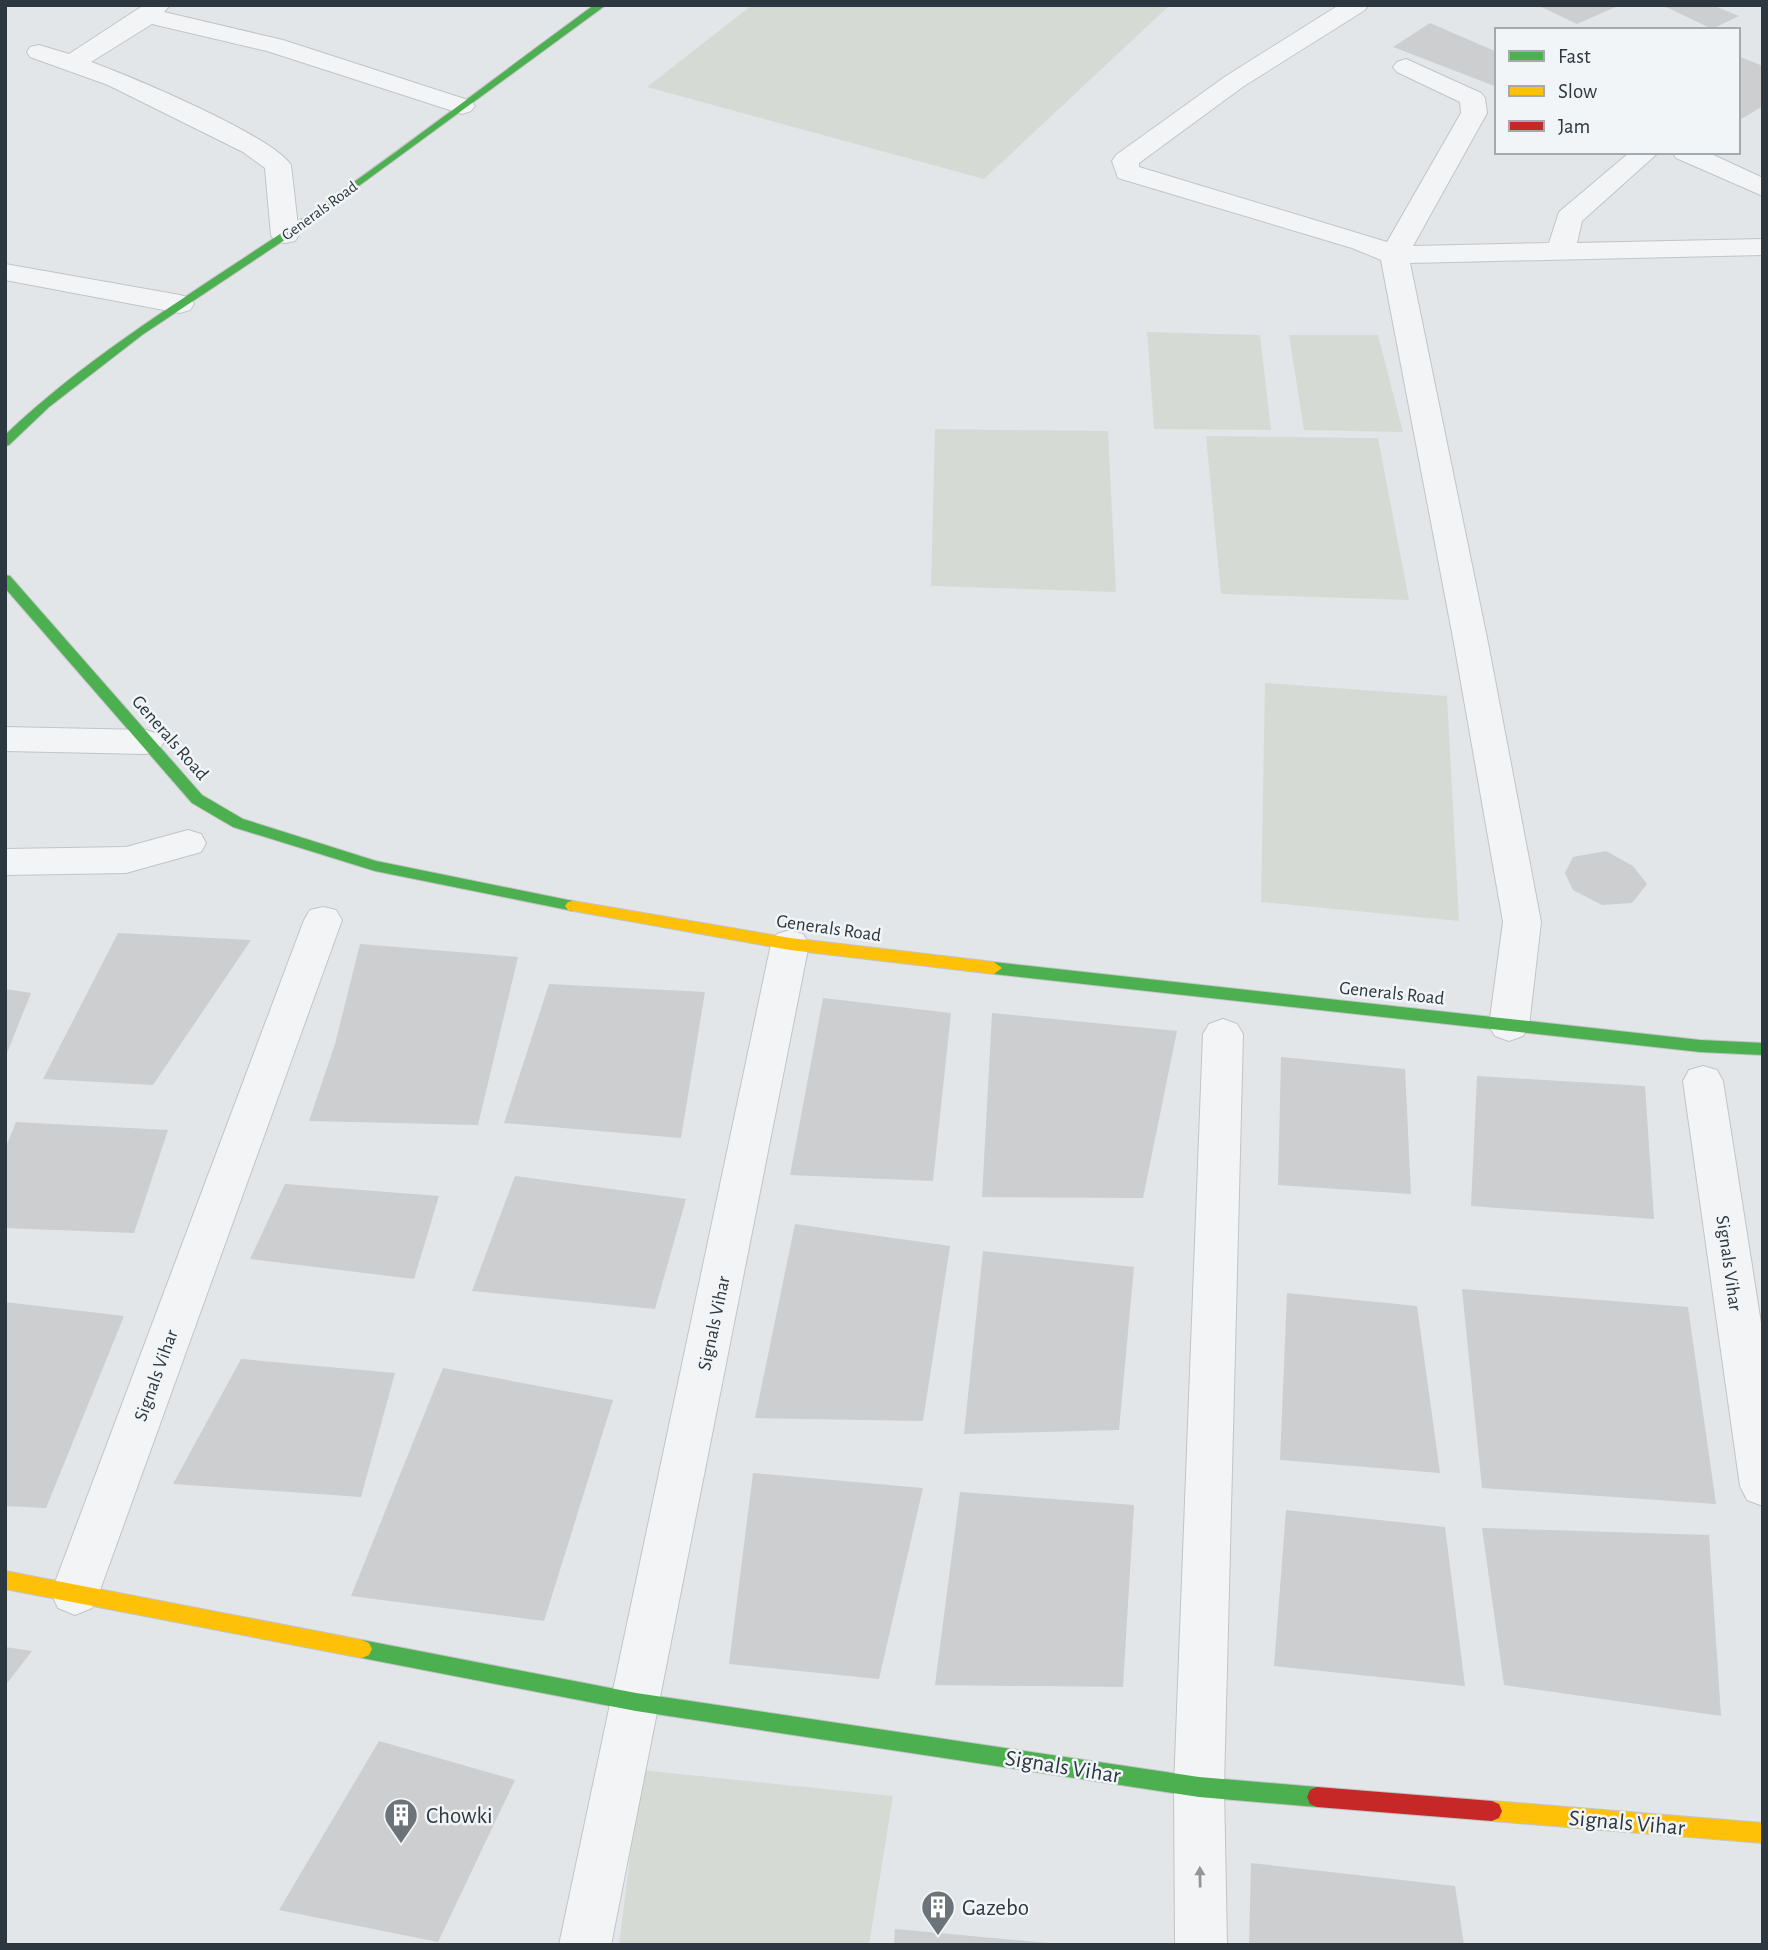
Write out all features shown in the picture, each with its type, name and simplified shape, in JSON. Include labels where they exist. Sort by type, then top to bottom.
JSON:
[{"type":"street","name":"Generals Road","points":[[5,442],[45,404],[138,332],[285,235],[601,5]]},
{"type":"street","points":[[1356,5],[1235,81],[1125,161],[1127,172],[1362,242],[1394,255],[1763,247]]},
{"type":"street","points":[[71,64],[153,10],[274,45],[462,106]]},
{"type":"street","points":[[39,52],[117,80],[252,146],[278,165],[285,235]]},
{"type":"street","points":[[1406,68],[1472,98],[1474,113],[1394,255],[1471,643],[1522,922],[1508,1026]]},
{"type":"street","points":[[1561,251],[1569,218],[1644,154]]},
{"type":"street","points":[[1689,154],[1763,188]]},
{"type":"street","points":[[5,272],[180,304]]},
{"type":"street","name":"Generals Road","points":[[5,579],[197,799],[238,823],[313,849],[375,866],[542,901],[790,944],[1508,1026],[1700,1046],[1763,1049]]},
{"type":"street","points":[[5,739],[146,742]]},
{"type":"street","points":[[5,862],[127,860],[188,843]]},
{"type":"street","name":"Signals Vihar","points":[[75,1593],[323,920]]},
{"type":"street","name":"Signals Vihar","points":[[585,1945],[790,944]]},
{"type":"street","points":[[1201,1945],[1199,1787],[1223,1034]]},
{"type":"street","name":"Signals Vihar","points":[[1703,1082],[1763,1486]]},
{"type":"street","name":"Signals Vihar","points":[[5,1580],[636,1702],[1199,1787],[1763,1833]]},
{"type":"shaded area","points":[[752,5],[1170,5],[984,179],[647,87]]},
{"type":"shaded area","points":[[1147,332],[1260,335],[1271,430],[1154,429]]},
{"type":"shaded area","points":[[1289,335],[1378,335],[1403,432],[1304,430]]},
{"type":"shaded area","points":[[935,429],[1108,431],[1116,592],[931,586]]},
{"type":"shaded area","points":[[1206,436],[1378,438],[1409,600],[1221,594]]},
{"type":"shaded area","points":[[1265,683],[1447,696],[1459,921],[1261,902]]},
{"type":"shaded area","points":[[641,1770],[893,1796],[869,1945],[619,1945]]},
{"type":"building","points":[[1537,5],[1620,5],[1577,24]]},
{"type":"building","points":[[1662,5],[1712,5],[1739,16],[1710,28]]},
{"type":"building","points":[[1430,23],[1495,51],[1495,86],[1393,47]]},
{"type":"building","points":[[1740,57],[1763,66],[1763,106],[1740,120]]},
{"type":"building","points":[[1606,851],[1633,866],[1647,884],[1632,903],[1602,905],[1573,890],[1565,873],[1573,857]]},
{"type":"building","points":[[118,933],[251,940],[153,1085],[43,1079]]},
{"type":"building","points":[[360,944],[518,957],[478,1125],[309,1121],[335,1044]]},
{"type":"building","points":[[549,984],[705,992],[681,1138],[504,1123]]},
{"type":"building","points":[[5,989],[31,993],[5,1058]]},
{"type":"building","points":[[823,998],[951,1013],[933,1181],[790,1175]]},
{"type":"building","points":[[992,1013],[1177,1031],[1143,1198],[982,1197]]},
{"type":"building","points":[[1281,1057],[1405,1069],[1411,1194],[1278,1185]]},
{"type":"building","points":[[1477,1076],[1645,1086],[1654,1219],[1471,1206]]},
{"type":"building","points":[[16,1122],[168,1130],[134,1233],[5,1228],[5,1149]]},
{"type":"building","points":[[515,1176],[686,1199],[655,1309],[472,1291]]},
{"type":"building","points":[[285,1184],[439,1196],[414,1279],[250,1259]]},
{"type":"building","points":[[795,1224],[950,1246],[923,1421],[755,1418]]},
{"type":"building","points":[[983,1251],[1134,1267],[1119,1430],[964,1434]]},
{"type":"building","points":[[1462,1289],[1688,1307],[1716,1504],[1482,1488]]},
{"type":"building","points":[[1287,1293],[1417,1306],[1440,1473],[1280,1460]]},
{"type":"building","points":[[5,1302],[124,1316],[46,1508],[5,1506]]},
{"type":"building","points":[[241,1359],[395,1373],[361,1497],[173,1484]]},
{"type":"building","points":[[443,1368],[613,1400],[544,1621],[351,1596]]},
{"type":"building","points":[[753,1473],[923,1488],[879,1679],[729,1664]]},
{"type":"building","points":[[960,1492],[1134,1505],[1123,1687],[935,1685]]},
{"type":"building","points":[[1286,1510],[1445,1527],[1465,1686],[1274,1666]]},
{"type":"building","points":[[1482,1528],[1709,1535],[1721,1716],[1504,1685]]},
{"type":"building","points":[[5,1647],[32,1651],[5,1686]]},
{"type":"building","name":"Chowki","points":[[379,1741],[515,1780],[438,1942],[279,1910]]},
{"type":"building","points":[[1251,1863],[1455,1886],[1464,1945],[1249,1945]]},
{"type":"building","name":"Gazebo","points":[[895,1929],[1048,1943],[1048,1945],[894,1945]]},
{"type":"traffic: fast","points":[[5,442],[45,404],[138,332],[285,235],[601,5]]},
{"type":"traffic: fast","points":[[5,579],[197,799],[238,823],[375,866],[573,906]]},
{"type":"traffic: fast","points":[[994,968],[1700,1046],[1763,1049]]},
{"type":"traffic: fast","points":[[362,1649],[636,1702],[1199,1787],[1317,1797]]},
{"type":"traffic: slow","points":[[573,906],[790,944],[994,968]]},
{"type":"traffic: slow","points":[[5,1580],[362,1649]]},
{"type":"traffic: slow","points":[[1492,1811],[1763,1833]]},
{"type":"traffic: jam","points":[[1317,1797],[1492,1811]]},
{"type":"place","name":"Chowki","points":[[401,1845]]},
{"type":"place","name":"Gazebo","points":[[938,1937]]}]
